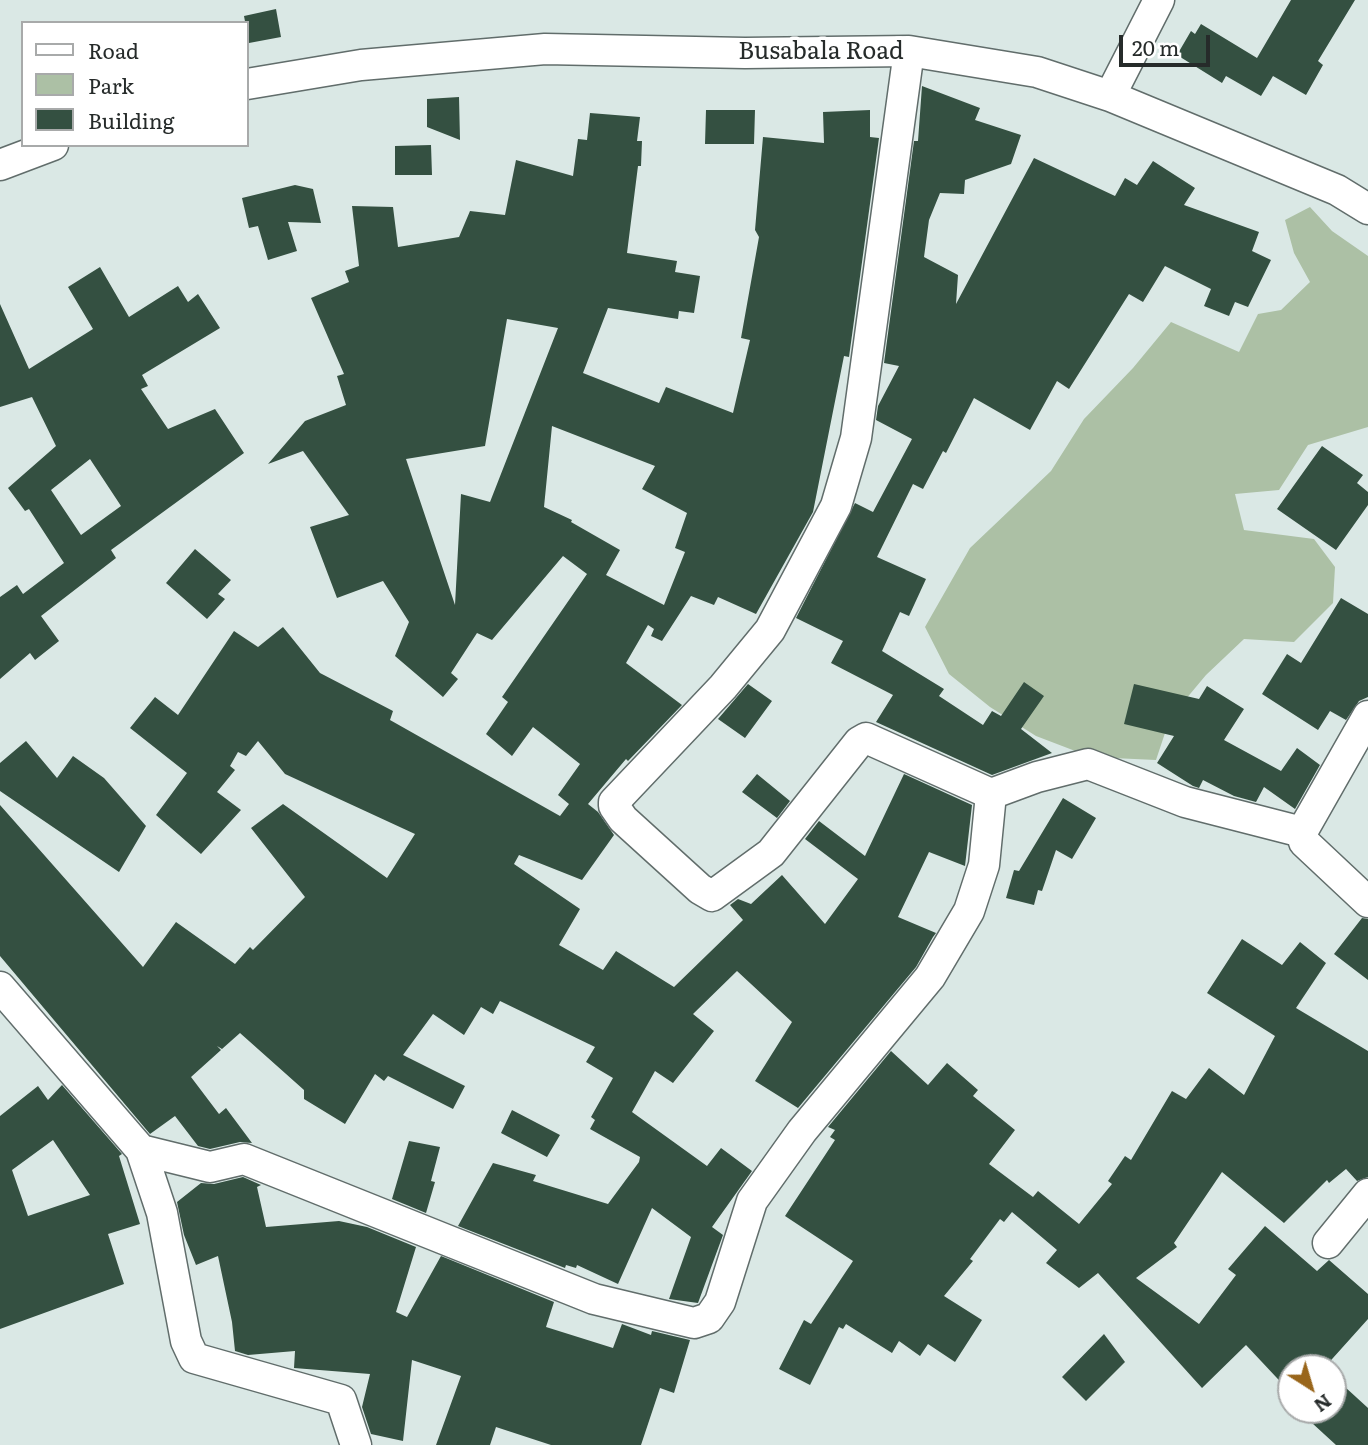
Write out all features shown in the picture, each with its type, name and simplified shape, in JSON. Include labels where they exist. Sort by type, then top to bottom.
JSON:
[{"type":"street","points":[[1110,96],[1159,0]]},
{"type":"street","name":"Busabala Road","points":[[248,84],[361,65],[545,48],[745,53],[909,51],[1037,72],[1110,96],[1234,145],[1366,205]]},
{"type":"street","points":[[909,51],[856,438],[836,506],[770,630],[723,687],[614,802],[614,806],[623,819],[700,889],[712,896],[771,853],[859,742],[866,738],[991,794],[1037,777],[1088,764],[1163,795],[1302,832]]},
{"type":"street","points":[[0,164],[47,147]]},
{"type":"street","points":[[1368,716],[1302,832],[1304,842],[1368,902]]},
{"type":"street","points":[[141,1150],[210,1167],[244,1159],[594,1299],[694,1323],[709,1318],[720,1302],[752,1200],[802,1131],[930,978],[969,911],[984,865],[991,794]]},
{"type":"street","points":[[0,987],[141,1150],[162,1213],[186,1341],[194,1358],[341,1400],[356,1445]]},
{"type":"street","points":[[1328,1243],[1368,1194]]},
{"type":"green space","points":[[1310,207],[1332,231],[1368,256],[1368,427],[1308,445],[1279,490],[1235,494],[1244,530],[1314,539],[1335,567],[1333,603],[1294,642],[1244,639],[1206,675],[1170,718],[1156,760],[1091,757],[1036,736],[990,707],[949,674],[925,627],[970,548],[1051,471],[1084,419],[1133,368],[1171,322],[1239,352],[1258,314],[1281,310],[1310,282],[1294,253],[1285,220]]},
{"type":"building","points":[[1291,0],[1355,0],[1318,61],[1323,65],[1306,95],[1273,76],[1261,96],[1226,76],[1222,83],[1177,55],[1191,31],[1195,34],[1201,24],[1257,58]]},
{"type":"building","points":[[276,9],[281,37],[249,43],[248,21],[245,21],[244,16]]},
{"type":"building","points":[[922,86],[980,108],[975,120],[1021,135],[1011,164],[965,180],[964,194],[940,193],[929,220],[924,257],[958,275],[956,304],[1034,158],[1115,196],[1125,178],[1137,185],[1153,161],[1195,188],[1184,205],[1259,232],[1252,251],[1271,260],[1248,307],[1235,302],[1229,316],[1204,306],[1211,289],[1165,266],[1143,302],[1129,294],[1069,389],[1057,381],[1030,430],[974,398],[946,453],[943,451],[923,489],[913,484],[877,557],[926,579],[909,616],[900,612],[882,651],[944,689],[939,696],[983,725],[992,711],[1001,716],[1024,682],[1044,696],[1021,729],[1052,753],[992,775],[876,722],[893,695],[831,663],[843,641],[796,618],[855,503],[873,512],[912,439],[876,420],[878,406],[899,366],[884,363],[914,141],[918,141]]},
{"type":"building","points":[[459,97],[460,140],[427,127],[427,99]]},
{"type":"building","points":[[706,110],[755,110],[754,144],[705,144]]},
{"type":"building","points":[[870,110],[870,137],[879,138],[849,357],[844,356],[813,512],[756,614],[718,597],[714,605],[691,596],[662,641],[651,636],[654,629],[648,625],[626,663],[682,705],[628,761],[626,759],[588,804],[598,812],[614,835],[582,880],[519,855],[514,864],[580,909],[559,945],[603,970],[616,951],[674,987],[743,920],[730,905],[738,899],[751,904],[782,875],[825,924],[858,879],[805,839],[819,821],[865,856],[904,774],[972,805],[965,866],[929,852],[898,917],[936,933],[916,967],[798,1108],[755,1081],[792,1022],[737,971],[693,1014],[714,1031],[673,1083],[655,1071],[632,1112],[707,1166],[721,1148],[752,1171],[712,1227],[723,1235],[698,1303],[669,1299],[691,1237],[652,1208],[618,1284],[577,1265],[576,1268],[566,1265],[565,1268],[458,1226],[493,1163],[536,1175],[533,1181],[608,1204],[640,1157],[590,1129],[595,1120],[591,1117],[613,1078],[586,1062],[595,1047],[500,1001],[493,1014],[481,1007],[464,1035],[433,1014],[403,1055],[465,1086],[453,1109],[388,1076],[384,1081],[375,1074],[345,1124],[304,1099],[304,1090],[240,1033],[222,1049],[217,1046],[221,1050],[191,1077],[219,1114],[226,1108],[252,1143],[240,1142],[210,1149],[198,1146],[175,1116],[150,1134],[0,956],[0,805],[143,967],[176,922],[235,964],[250,947],[253,950],[305,897],[251,828],[283,804],[387,878],[415,834],[285,774],[258,741],[246,756],[238,752],[230,766],[235,770],[217,792],[241,810],[201,854],[156,815],[187,773],[130,728],[155,697],[178,715],[234,631],[258,647],[283,627],[320,673],[393,711],[390,720],[560,816],[569,804],[558,795],[580,764],[533,727],[512,756],[486,734],[508,702],[502,697],[587,574],[563,556],[492,640],[477,633],[451,673],[458,679],[443,697],[395,656],[409,622],[383,581],[337,598],[310,527],[349,515],[303,451],[268,464],[305,421],[346,405],[337,376],[344,374],[311,298],[349,282],[345,271],[359,266],[352,206],[393,207],[398,247],[459,237],[470,211],[505,215],[516,160],[573,176],[578,139],[587,140],[590,113],[640,117],[637,141],[642,141],[641,166],[638,166],[627,253],[677,261],[675,272],[700,276],[694,313],[679,311],[678,319],[608,308],[583,373],[659,403],[666,387],[733,413],[750,340],[741,338],[759,237],[755,230],[763,137],[824,143],[823,112]],"holes":[[[507,319],[558,328],[490,502],[461,494],[455,605],[406,459],[485,446]],[[552,426],[655,466],[642,489],[687,513],[675,548],[685,552],[664,605],[606,575],[620,550],[571,522],[572,520],[544,507]]]},
{"type":"building","points":[[431,145],[432,175],[395,175],[395,146]]},
{"type":"building","points":[[295,185],[313,189],[321,223],[288,222],[297,251],[268,260],[258,226],[249,228],[242,198]]},
{"type":"building","points":[[100,267],[129,317],[178,286],[188,302],[198,294],[220,328],[142,375],[148,386],[141,389],[168,429],[215,409],[244,453],[111,550],[116,558],[41,616],[59,641],[35,660],[30,653],[0,679],[0,597],[17,585],[23,594],[64,563],[29,509],[25,511],[8,488],[56,446],[32,397],[0,407],[0,304],[29,369],[93,329],[68,287]],"holes":[[[90,459],[121,506],[81,535],[51,490]]]},
{"type":"building","points":[[1322,446],[1363,475],[1357,483],[1368,492],[1368,505],[1336,550],[1277,509]]},
{"type":"building","points":[[195,549],[231,580],[218,594],[225,599],[207,619],[166,583]]},
{"type":"building","points":[[1341,598],[1368,614],[1368,697],[1359,701],[1346,720],[1330,711],[1318,730],[1262,694],[1287,654],[1301,663]]},
{"type":"building","points":[[748,684],[772,701],[745,738],[718,719]]},
{"type":"building","points":[[1134,684],[1199,699],[1207,686],[1244,709],[1224,740],[1281,771],[1297,748],[1320,765],[1295,809],[1264,787],[1256,802],[1234,796],[1203,780],[1199,788],[1193,786],[1157,763],[1174,736],[1124,724]]},
{"type":"building","points":[[26,741],[57,778],[73,756],[104,778],[146,826],[119,872],[0,791],[0,763]]},
{"type":"building","points":[[757,774],[790,801],[777,818],[742,792]]},
{"type":"building","points":[[1063,798],[1096,818],[1072,859],[1056,850],[1042,891],[1038,890],[1034,905],[1006,898],[1014,870],[1019,871]]},
{"type":"building","points":[[1362,918],[1368,919],[1368,980],[1334,954]]},
{"type":"building","points":[[1242,939],[1282,965],[1300,942],[1326,963],[1296,1008],[1368,1051],[1368,1177],[1357,1181],[1346,1169],[1329,1183],[1327,1180],[1284,1223],[1222,1172],[1174,1243],[1177,1247],[1136,1278],[1199,1324],[1236,1275],[1228,1269],[1265,1226],[1317,1271],[1329,1260],[1368,1294],[1368,1319],[1337,1354],[1277,1354],[1277,1378],[1246,1345],[1202,1388],[1098,1273],[1079,1288],[1046,1263],[1057,1250],[1012,1212],[1004,1222],[1000,1219],[970,1259],[973,1261],[944,1296],[982,1320],[955,1362],[928,1344],[920,1356],[899,1341],[892,1353],[846,1324],[843,1329],[839,1327],[810,1385],[779,1369],[804,1320],[811,1324],[853,1261],[785,1216],[835,1140],[830,1137],[835,1130],[828,1127],[891,1051],[928,1085],[947,1063],[978,1090],[973,1096],[1015,1130],[989,1164],[1033,1197],[1038,1191],[1079,1224],[1112,1184],[1108,1181],[1125,1156],[1131,1160],[1172,1091],[1186,1099],[1209,1068],[1244,1095],[1275,1036],[1207,993]]},
{"type":"building","points":[[62,1085],[122,1154],[119,1156],[140,1224],[108,1234],[124,1284],[0,1329],[0,1116],[38,1086],[48,1100]],"holes":[[[53,1140],[90,1195],[28,1216],[12,1170]]]},
{"type":"building","points":[[512,1110],[560,1135],[547,1157],[501,1133]]},
{"type":"building","points":[[409,1141],[440,1147],[431,1181],[435,1182],[426,1213],[392,1199]]},
{"type":"building","points":[[243,1177],[261,1185],[257,1187],[266,1227],[339,1221],[367,1227],[416,1247],[396,1312],[407,1317],[441,1256],[554,1302],[546,1327],[613,1348],[622,1324],[651,1335],[652,1331],[690,1340],[674,1393],[660,1388],[641,1445],[551,1445],[496,1427],[490,1445],[436,1445],[461,1376],[412,1360],[403,1441],[371,1434],[362,1407],[370,1374],[294,1368],[295,1351],[248,1355],[235,1351],[232,1322],[218,1256],[196,1265],[184,1235],[177,1202],[201,1183],[214,1184]]},
{"type":"building","points":[[1104,1334],[1125,1362],[1086,1401],[1062,1377]]},
{"type":"building","points":[[1347,1389],[1368,1408],[1368,1445],[1336,1445],[1313,1424],[1347,1424]]}]
